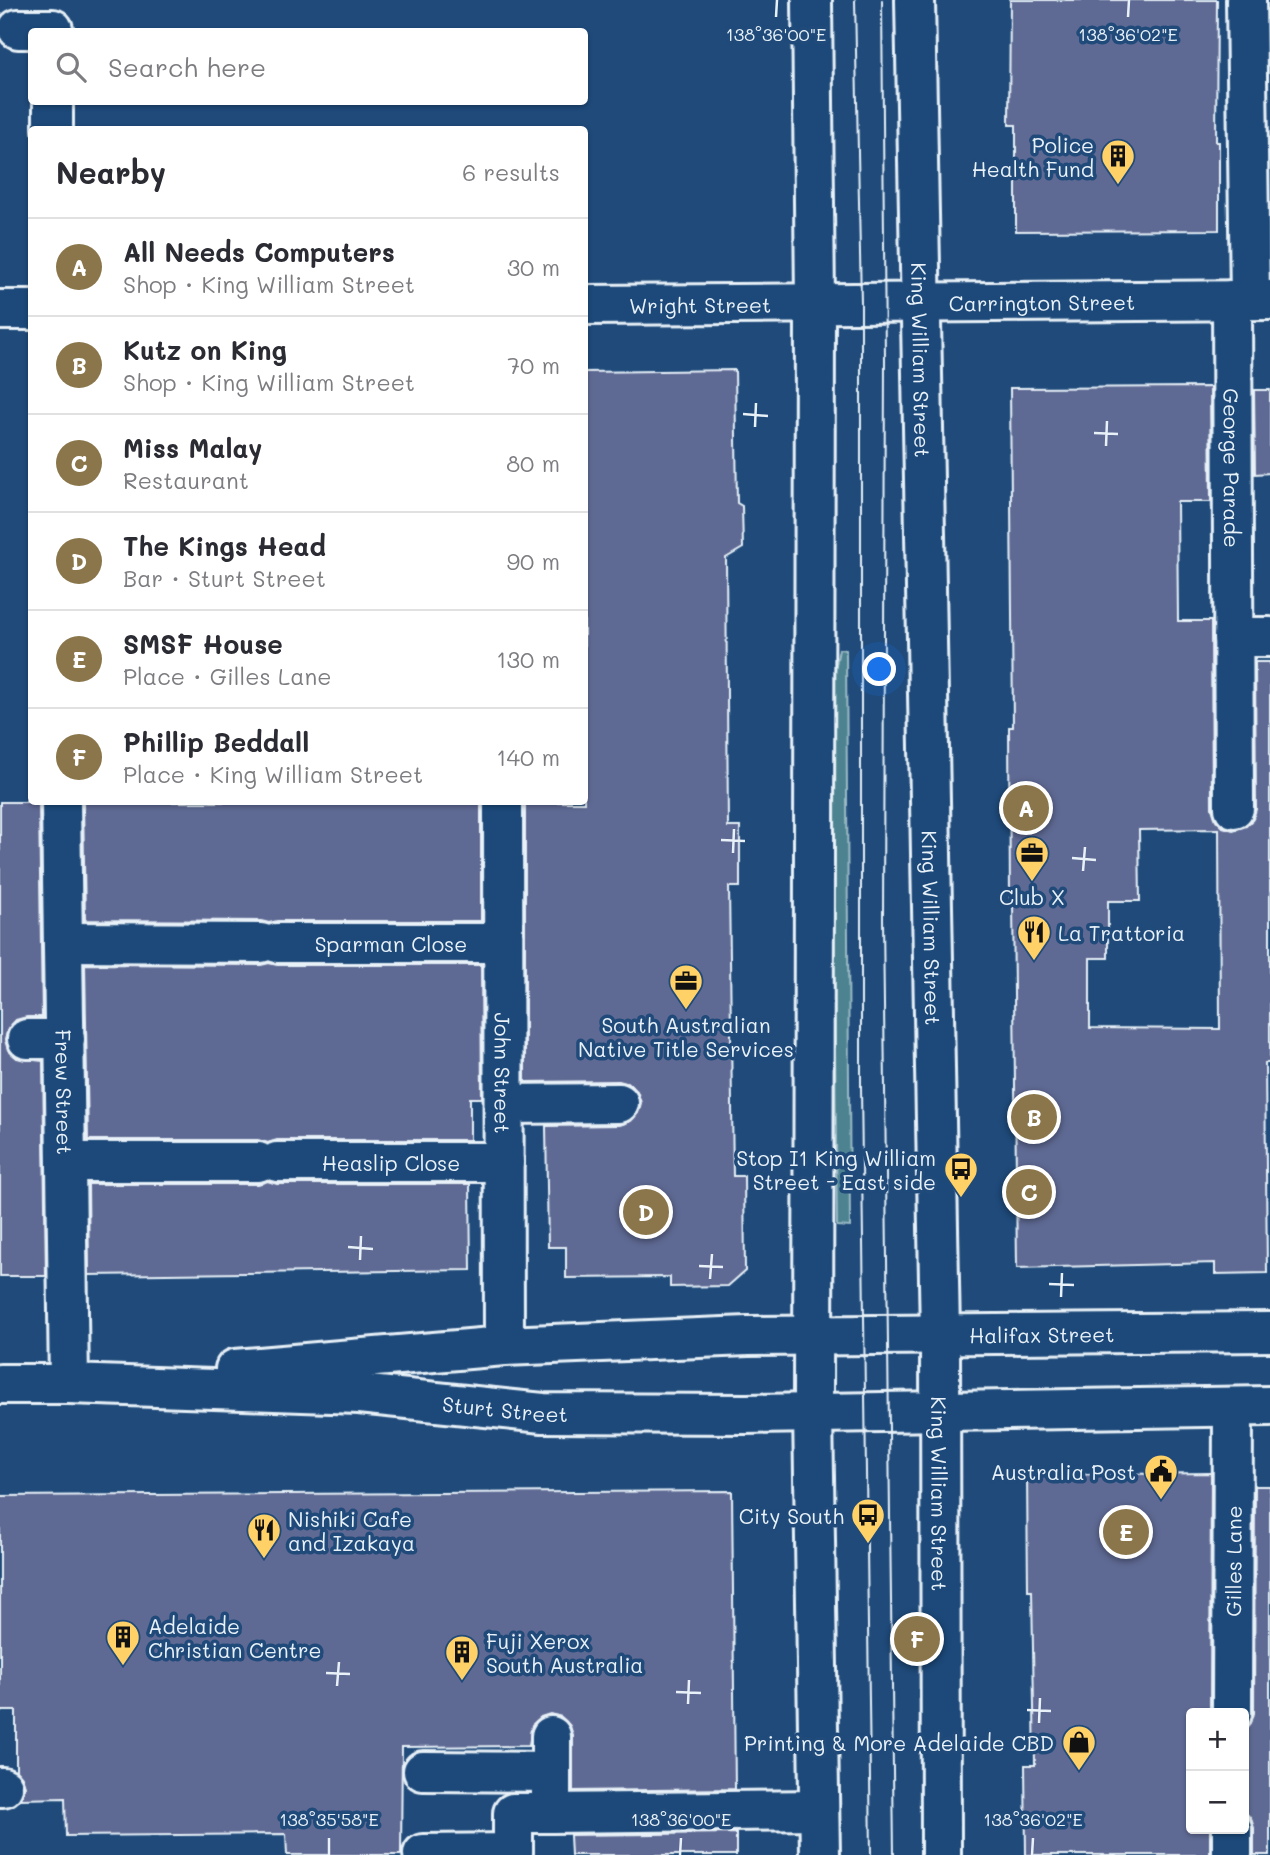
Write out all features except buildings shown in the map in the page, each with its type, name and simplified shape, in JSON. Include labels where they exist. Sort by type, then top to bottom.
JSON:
[{"type":"street","points":[[813,0],[813,1413],[820,1855]]},
{"type":"street","name":"King William Street","points":[[915,0],[940,1334],[940,1855]]},
{"type":"street","name":"George Parade","points":[[1234,808],[1252,637],[1251,300],[1246,0]]},
{"type":"street","points":[[53,105],[53,126]]},
{"type":"street","name":"Carrington Street","points":[[815,303],[1251,300]]},
{"type":"street","name":"Wright Street","points":[[588,305],[815,303]]},
{"type":"street","points":[[0,310],[28,310]]},
{"type":"street","name":"Frew Street","points":[[61,805],[69,1384]]},
{"type":"street","name":"John Street","points":[[503,805],[504,1346]]},
{"type":"street","name":"Sparman Close","points":[[64,942],[503,943]]},
{"type":"street","points":[[27,1040],[65,1039]]},
{"type":"street","points":[[504,1104],[619,1103]]},
{"type":"street","name":"Heaslip Close","points":[[66,1162],[504,1162]]},
{"type":"street","name":"Halifax Street","points":[[813,1336],[1270,1332]]},
{"type":"street","name":"Sturt Street","points":[[69,1384],[504,1346],[748,1336],[813,1336]]},
{"type":"street","name":"Sturt Street","points":[[0,1384],[359,1394],[543,1413],[940,1411]]},
{"type":"street","points":[[940,1411],[1252,1407]]},
{"type":"street","name":"Gilles Lane","points":[[1232,1708],[1252,1407]]},
{"type":"street","points":[[423,1771],[551,1754],[551,1813]]},
{"type":"street","points":[[423,1854],[513,1853],[513,1813],[819,1810]]},
{"type":"street","points":[[1232,1834],[1232,1855]]},
{"type":"green space","points":[[839,649],[846,650],[850,1227],[837,1226],[831,692]]},
{"type":"tram line","points":[[855,0],[861,303],[861,1087],[871,1855]]},
{"type":"tram line","points":[[882,0],[885,360],[883,919],[894,1855]]},
{"type":"place","name":"Police Health Fund","points":[[1118,186]]},
{"type":"place","name":"All Needs Computers","points":[[1026,808]]},
{"type":"place","name":"Club X","points":[[1032,883]]},
{"type":"place","name":"La Trattoria","points":[[1034,962]]},
{"type":"place","name":"South Australian Native Title Services","points":[[686,1011]]},
{"type":"place","name":"Kutz on King","points":[[1034,1117]]},
{"type":"place","name":"Miss Malay","points":[[1029,1192]]},
{"type":"place","name":"Stop I1 King William Street - East side","points":[[961,1199]]},
{"type":"place","name":"The Kings Head","points":[[646,1212]]},
{"type":"place","name":"Australia Post","points":[[1161,1501]]},
{"type":"place","name":"SMSF House","points":[[1126,1532]]},
{"type":"place","name":"City South","points":[[868,1545]]},
{"type":"place","name":"Nishiki Cafe and Izakaya","points":[[264,1560]]},
{"type":"place","name":"Phillip Beddall","points":[[917,1639]]},
{"type":"place","name":"Adelaide Christian Centre","points":[[123,1667]]},
{"type":"place","name":"Fuji Xerox South Australia","points":[[462,1682]]},
{"type":"place","name":"Printing & More Adelaide CBD","points":[[1079,1772]]}]
